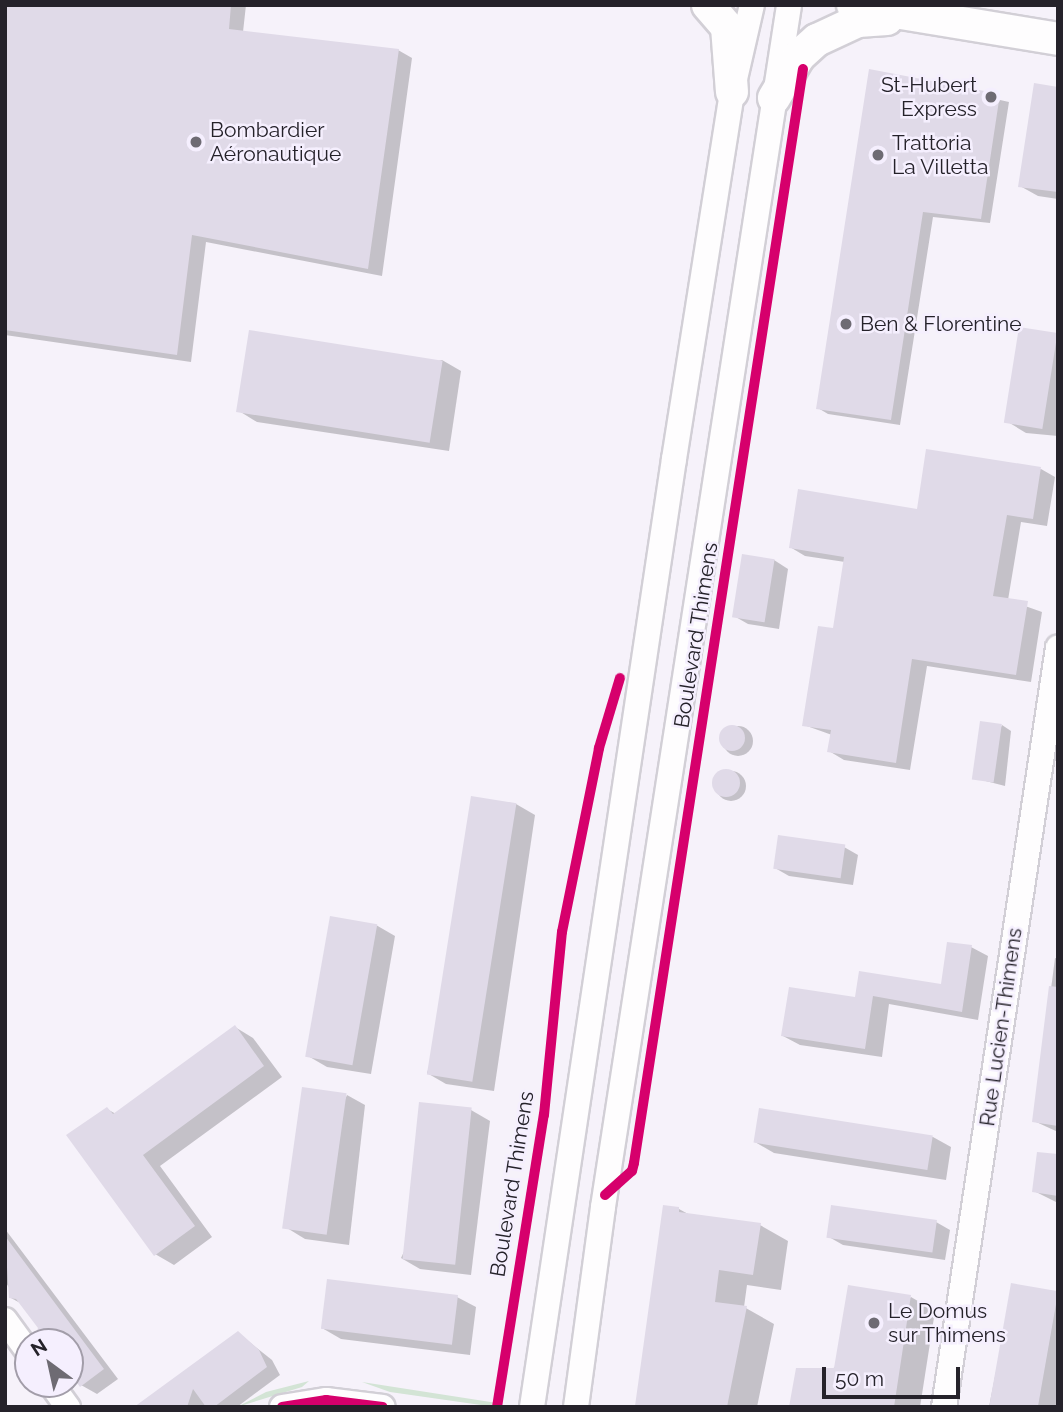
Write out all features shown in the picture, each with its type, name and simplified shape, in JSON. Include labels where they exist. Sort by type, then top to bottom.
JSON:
[{"type":"main road","points":[[708,5],[727,27],[732,92]]},
{"type":"main road","points":[[853,5],[1058,39]]},
{"type":"main road","points":[[774,98],[805,49],[837,28],[869,20],[934,19]]},
{"type":"street","points":[[532,1407],[732,92],[752,5]]},
{"type":"street","name":"Boulevard Thimens","points":[[576,1407],[789,5]]},
{"type":"street","name":"Rue Lucien-Thimens","points":[[944,1407],[1058,648]]},
{"type":"street","points":[[282,1407],[326,1400],[383,1407]]},
{"type":"green space","points":[[309,1381],[302,1387],[237,1407],[266,1392]]},
{"type":"green space","points":[[362,1382],[497,1403],[488,1406],[390,1392]]},
{"type":"building","name":"Bombardier Aéronautique","points":[[5,5],[231,5],[229,29],[399,49],[368,269],[192,235],[177,355],[5,330]]},
{"type":"building","points":[[869,69],[1000,94],[981,219],[923,212],[891,420],[816,409]]},
{"type":"building","points":[[1034,83],[1058,87],[1058,192],[1018,187]]},
{"type":"building","points":[[1019,327],[1058,333],[1042,429],[1004,423]]},
{"type":"building","points":[[249,330],[443,361],[430,443],[236,412]]},
{"type":"building","points":[[926,449],[1041,467],[1033,519],[1007,515],[993,596],[1028,601],[1016,675],[912,659],[896,763],[827,752],[831,730],[802,726],[818,626],[833,628],[844,557],[789,548],[798,489],[917,509]]},
{"type":"building","points":[[742,554],[775,559],[765,622],[732,617]]},
{"type":"building","points":[[980,721],[1002,724],[994,782],[972,779]]},
{"type":"building","points":[[732,725],[742,728],[745,738],[742,748],[732,751],[722,748],[719,738],[722,728]]},
{"type":"building","points":[[726,769],[736,773],[740,783],[736,793],[726,797],[716,793],[712,783],[716,773]]},
{"type":"building","points":[[471,796],[516,803],[472,1082],[427,1075]]},
{"type":"building","points":[[778,835],[845,844],[841,878],[773,869]]},
{"type":"building","points":[[330,916],[377,924],[352,1065],[305,1057]]},
{"type":"building","points":[[947,942],[972,945],[962,1012],[873,996],[865,1049],[781,1036],[789,987],[855,997],[859,971],[941,984]]},
{"type":"building","points":[[1049,986],[1058,987],[1058,1126],[1032,1122]]},
{"type":"building","points":[[235,1025],[264,1066],[143,1155],[195,1226],[154,1256],[66,1135],[107,1107],[113,1114]]},
{"type":"building","points":[[302,1087],[347,1093],[327,1235],[282,1229]]},
{"type":"building","points":[[419,1102],[472,1108],[455,1265],[402,1259]]},
{"type":"building","points":[[759,1108],[933,1136],[927,1170],[754,1143]]},
{"type":"building","points":[[1037,1152],[1058,1154],[1058,1196],[1032,1192]]},
{"type":"building","points":[[663,1205],[679,1207],[679,1212],[761,1223],[753,1275],[719,1270],[715,1302],[747,1306],[727,1407],[635,1406]]},
{"type":"building","points":[[831,1205],[937,1220],[932,1253],[826,1238]]},
{"type":"building","points":[[5,1236],[73,1328],[38,1328],[16,1299],[9,1298]]},
{"type":"building","points":[[327,1279],[458,1295],[452,1345],[321,1329]]},
{"type":"building","points":[[1011,1283],[1058,1291],[1038,1407],[989,1407]]},
{"type":"building","points":[[848,1285],[911,1295],[894,1407],[789,1407],[796,1368],[834,1368]]},
{"type":"building","points":[[238,1331],[259,1350],[267,1367],[214,1407],[206,1407],[193,1389],[187,1407],[134,1407]]},
{"type":"building","points":[[84,1342],[104,1369],[84,1384]]},
{"type":"cycle path","points":[[605,1195],[632,1171],[634,1163],[803,69]]},
{"type":"cycle path","points":[[497,1407],[544,1115],[562,932],[599,748],[620,678]]},
{"type":"cycle path","points":[[282,1407],[326,1400],[383,1407]]},
{"type":"place","name":"St-Hubert Express","points":[[991,97]]},
{"type":"place","name":"Bombardier Aéronautique","points":[[196,142]]},
{"type":"place","name":"Trattoria La Villetta","points":[[878,155]]},
{"type":"place","name":"Ben & Florentine","points":[[846,324]]},
{"type":"place","name":"Le Domus sur Thimens","points":[[874,1323]]}]
